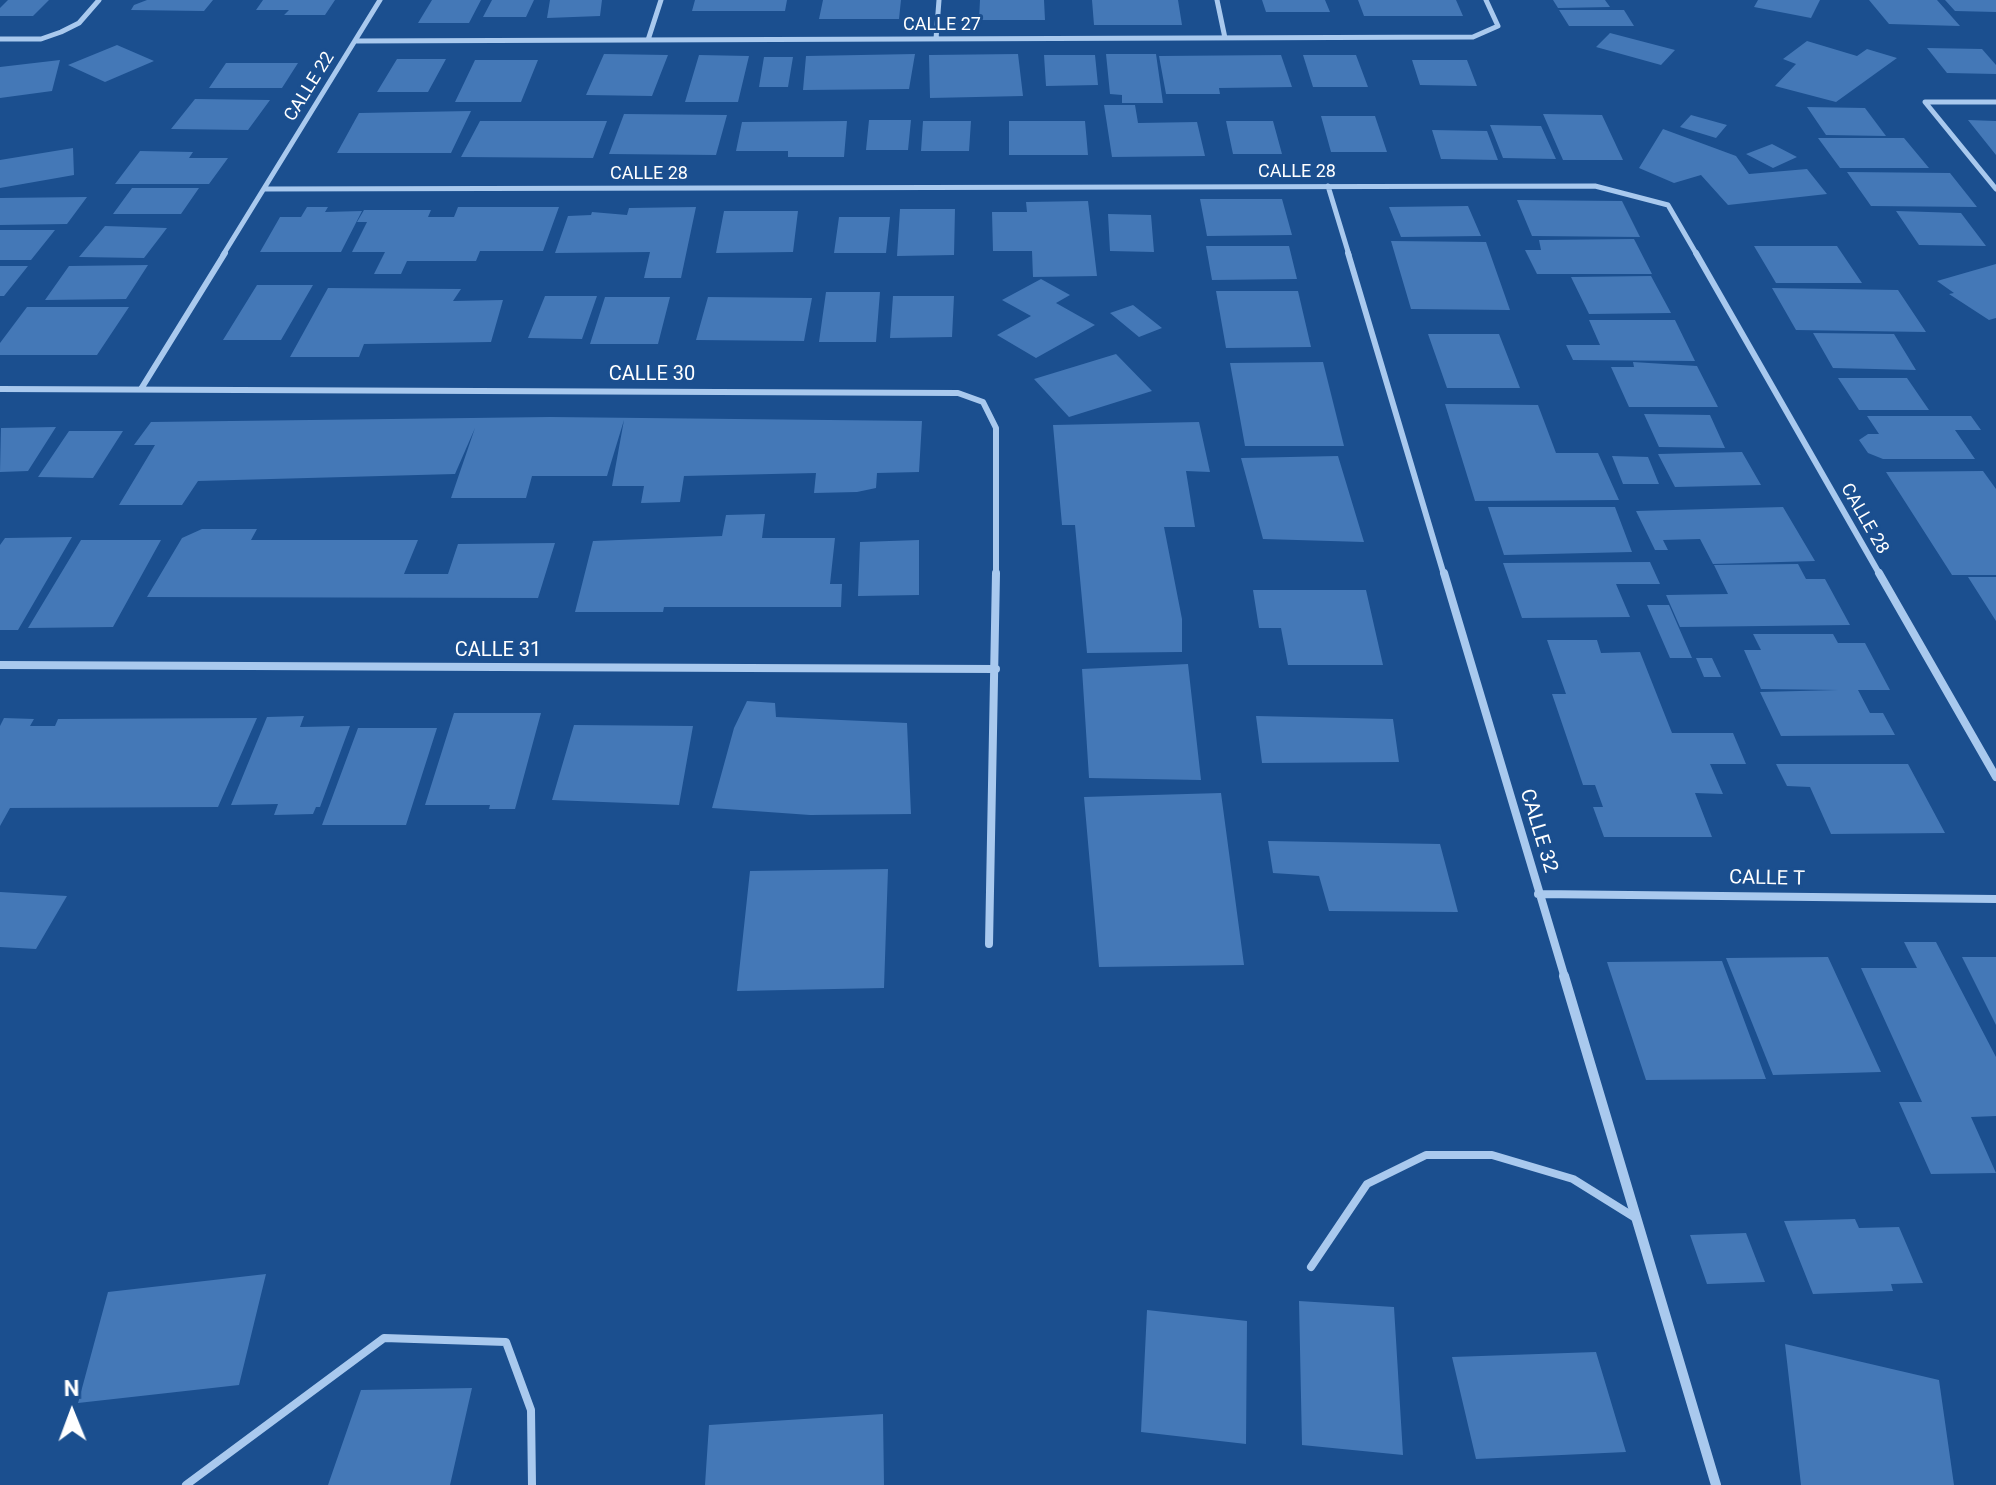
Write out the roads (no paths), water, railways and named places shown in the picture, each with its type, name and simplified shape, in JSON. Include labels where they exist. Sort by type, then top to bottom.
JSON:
[{"type":"street","points":[[0,39],[41,39],[61,32],[79,23],[99,0]]},
{"type":"street","name":"CALLE 22","points":[[141,389],[380,0]]},
{"type":"street","points":[[648,40],[661,0]]},
{"type":"street","points":[[936,39],[939,0]]},
{"type":"street","points":[[1217,0],[1225,38]]},
{"type":"street","name":"CALLE 27","points":[[355,41],[1473,37],[1498,26],[1486,0]]},
{"type":"street","points":[[1996,102],[1925,102],[1996,189]]},
{"type":"street","name":"CALLE 32","points":[[1328,186],[1716,1485]]},
{"type":"street","name":"CALLE 28","points":[[264,189],[1595,186],[1668,205],[1996,777]]},
{"type":"street","name":"CALLE 30","points":[[0,389],[958,393],[983,402],[996,428],[996,669],[989,944]]},
{"type":"street","name":"CALLE 31","points":[[0,665],[996,669]]},
{"type":"street","name":"CALLE T","points":[[1538,894],[1996,899]]},
{"type":"lane","points":[[1311,1267],[1367,1184],[1426,1155],[1492,1155],[1573,1179],[1637,1219]]},
{"type":"lane","points":[[186,1485],[384,1338],[506,1342],[531,1410],[532,1485]]}]
